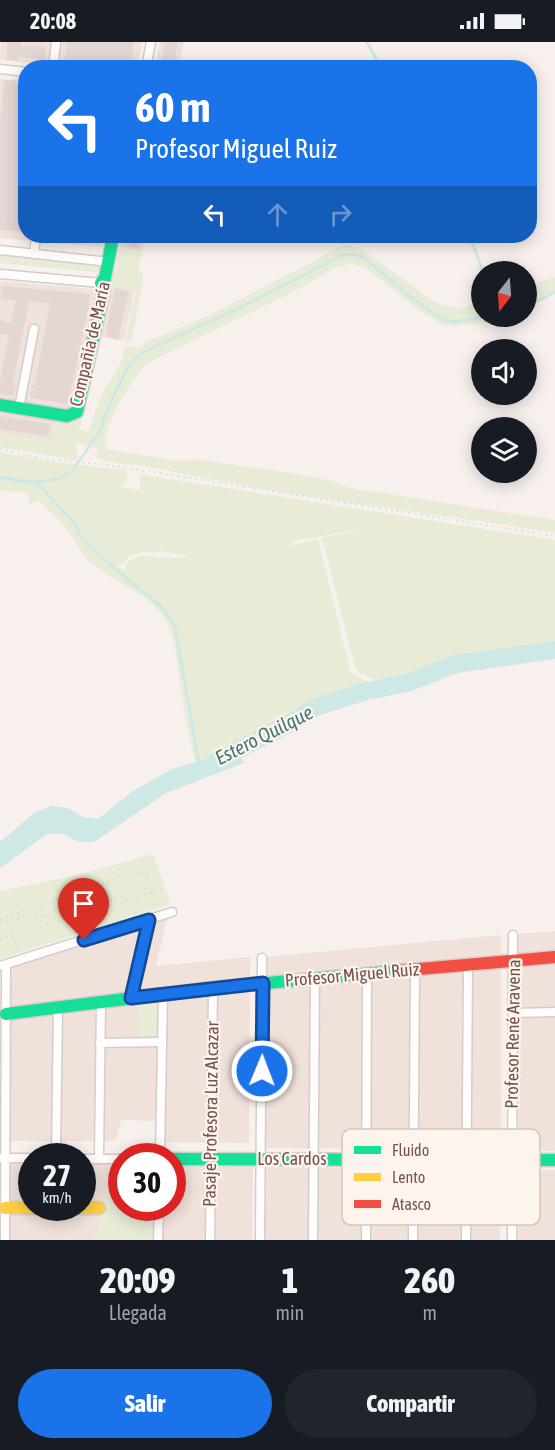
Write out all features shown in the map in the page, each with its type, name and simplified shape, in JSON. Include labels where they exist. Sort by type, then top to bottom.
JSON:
[{"type":"street","points":[[54,60],[56,42]]},
{"type":"street","points":[[148,60],[151,42]]},
{"type":"street","points":[[0,69],[18,71]]},
{"type":"street","points":[[34,254],[35,243]]},
{"type":"street","name":"Compañía de María","points":[[0,405],[67,416],[77,412],[104,290],[104,285],[101,283],[105,278],[112,243]]},
{"type":"street","points":[[0,250],[109,262]]},
{"type":"street","points":[[0,274],[101,283]]},
{"type":"street","points":[[19,408],[34,329]]},
{"type":"street","points":[[5,1240],[3,1102],[6,1014],[3,965],[172,912]]},
{"type":"street","points":[[131,998],[149,920]]},
{"type":"street","name":"Profesor René Aravena","points":[[512,1129],[513,935]]},
{"type":"street","name":"Profesor Miguel Ruiz","points":[[6,1014],[213,988],[555,957]]},
{"type":"street","points":[[260,1240],[262,958]]},
{"type":"street","points":[[466,1129],[468,965]]},
{"type":"street","points":[[413,1129],[415,969]]},
{"type":"street","points":[[366,1129],[367,974]]},
{"type":"street","points":[[313,1240],[315,978]]},
{"type":"street","name":"Pasaje Profesora Luz Alcazar","points":[[210,1240],[213,988]]},
{"type":"street","points":[[160,1143],[163,994]]},
{"type":"street","points":[[101,1002],[99,1159],[108,1159]]},
{"type":"street","points":[[56,1143],[58,1007]]},
{"type":"street","points":[[513,1013],[555,1012]]},
{"type":"street","points":[[100,1043],[162,1042]]},
{"type":"street","name":"Los Cardos","points":[[186,1159],[342,1160]]},
{"type":"street","points":[[5,1208],[99,1208]]},
{"type":"street","points":[[158,1240],[159,1221]]},
{"type":"path","points":[[0,449],[45,459],[108,465],[555,536]]},
{"type":"path","points":[[0,919],[140,871],[146,874],[159,916]]},
{"type":"path","points":[[0,923],[32,915],[58,916],[150,888]]},
{"type":"path","points":[[0,939],[162,889]]},
{"type":"path","points":[[12,936],[20,960]]},
{"type":"shaded area","points":[[1,42],[142,42],[138,60],[0,60]]},
{"type":"shaded area","points":[[160,42],[184,42],[180,60],[157,60]]},
{"type":"shaded area","points":[[0,79],[18,80],[18,240],[0,238]]},
{"type":"shaded area","points":[[55,243],[103,243],[99,247]]},
{"type":"shaded area","points":[[121,243],[144,243],[142,252],[120,247]]},
{"type":"shaded area","points":[[0,281],[103,290],[104,285],[134,292],[124,341],[94,335],[77,412],[51,442],[0,433]]},
{"type":"shaded area","points":[[167,918],[156,966],[250,957],[249,1143],[160,1142],[161,1121],[121,1120],[116,1141],[8,1141],[9,968]]},
{"type":"shaded area","points":[[555,931],[555,1151],[540,1151],[540,1129],[517,1129],[518,934]]},
{"type":"shaded area","points":[[501,935],[501,1129],[342,1129],[342,1149],[267,1148],[265,1144],[266,957]]},
{"type":"shaded area","points":[[8,1164],[18,1164],[18,1221],[96,1221],[96,1164],[108,1164],[108,1178],[95,1240],[8,1240]]},
{"type":"shaded area","points":[[186,1166],[253,1167],[252,1240],[162,1240],[163,1221],[186,1221]]},
{"type":"shaded area","points":[[265,1167],[342,1168],[342,1225],[500,1225],[500,1240],[264,1240]]},
{"type":"shaded area","points":[[540,1170],[555,1170],[555,1240],[518,1240],[518,1225],[540,1225]]},
{"type":"green space","points":[[346,245],[360,248],[435,302],[455,308],[471,304],[471,324],[442,325],[416,308],[365,267],[351,264],[339,266],[291,293],[149,362],[136,377],[117,407],[108,426],[106,449],[176,461],[194,459],[279,471],[334,481],[350,488],[555,520],[555,533],[305,496],[116,463],[97,457],[98,448],[78,444],[75,445],[79,457],[75,460],[0,447],[0,433],[51,441],[55,414],[82,419],[79,429],[88,432],[101,396],[121,362],[125,348],[128,346],[138,348],[148,341],[206,317],[336,248]]},
{"type":"green space","points":[[120,247],[142,252],[138,274],[142,272],[143,280],[132,339],[127,344],[125,343],[135,292],[111,287]]},
{"type":"green space","points":[[0,255],[99,266],[101,269],[96,272],[0,263]]},
{"type":"green space","points":[[555,277],[555,290],[537,299],[537,283]]},
{"type":"green space","points":[[0,452],[55,462],[124,470],[127,472],[127,479],[120,487],[140,490],[140,476],[144,475],[555,540],[555,643],[455,659],[380,682],[358,672],[355,667],[322,538],[370,528],[292,541],[290,546],[318,539],[350,670],[373,685],[314,704],[256,738],[220,755],[195,763],[174,642],[160,612],[145,598],[90,562],[66,528],[41,502],[36,500],[30,505],[26,493],[0,490]],"holes":[[[147,551],[150,553],[161,551],[186,555],[203,552],[176,558],[140,556],[128,561],[124,570],[117,566],[124,563],[129,556]]]},
{"type":"green space","points":[[153,854],[171,904],[0,959],[0,891],[78,875]]},
{"type":"green space","points":[[163,994],[162,1042],[139,1042],[138,997]]},
{"type":"green space","points":[[108,1178],[108,1221],[154,1221],[154,1240],[95,1240]]},
{"type":"water","points":[[76,468],[68,475],[50,482],[30,483],[0,479],[0,475],[29,480],[48,479]]},
{"type":"water","points":[[236,747],[244,763],[166,793],[94,842],[79,842],[61,833],[47,834],[0,868],[0,842],[33,814],[51,806],[68,808],[83,817],[98,819],[133,791],[172,769],[220,755]]},
{"type":"building","points":[[8,42],[46,47],[45,60],[19,57],[18,61],[6,60]]},
{"type":"building","points":[[66,42],[133,42],[132,60],[65,60]]},
{"type":"building","points":[[165,42],[178,42],[174,60],[162,60]]},
{"type":"building","points":[[4,80],[17,81],[18,231],[0,230],[0,125]]},
{"type":"building","points":[[127,243],[139,243],[138,248],[126,246]]},
{"type":"building","points":[[2,286],[90,294],[68,404],[30,398],[32,385],[35,385],[50,303],[29,301],[13,383],[16,384],[13,396],[0,394],[0,382],[9,335],[0,334],[0,320],[11,323],[16,300],[1,299]]},
{"type":"building","points":[[115,288],[129,291],[118,340],[107,337],[108,333],[106,333]]},
{"type":"building","points":[[0,416],[50,424],[48,436],[0,429]]},
{"type":"waterway","points":[[367,42],[377,60]]},
{"type":"waterway","points":[[473,243],[479,261]]},
{"type":"waterway","points":[[73,470],[100,431],[110,403],[127,369],[137,357],[343,255],[353,254],[364,258],[412,298],[443,320],[456,322],[471,319]]},
{"type":"waterway","points":[[537,301],[555,292]]},
{"type":"waterway","points":[[37,483],[75,524],[80,535],[107,562],[163,608],[175,627],[199,764]]},
{"type":"waterway","name":"Estero Quilque","points":[[216,761],[289,724],[316,707],[367,691],[407,683],[456,664],[555,650]]},
{"type":"traffic: fast","points":[[0,405],[67,416],[77,412],[104,290],[104,285],[101,283],[105,278],[112,243]]},
{"type":"traffic: fast","points":[[6,1014],[213,988],[397,971]]},
{"type":"traffic: fast","points":[[186,1159],[342,1159]]},
{"type":"traffic: fast","points":[[540,1160],[555,1160]]},
{"type":"traffic: slow","points":[[5,1208],[99,1208]]},
{"type":"traffic: jam","points":[[397,971],[555,957]]},
{"type":"route","points":[[84,940],[149,920],[131,998],[263,983],[262,1071]]}]
